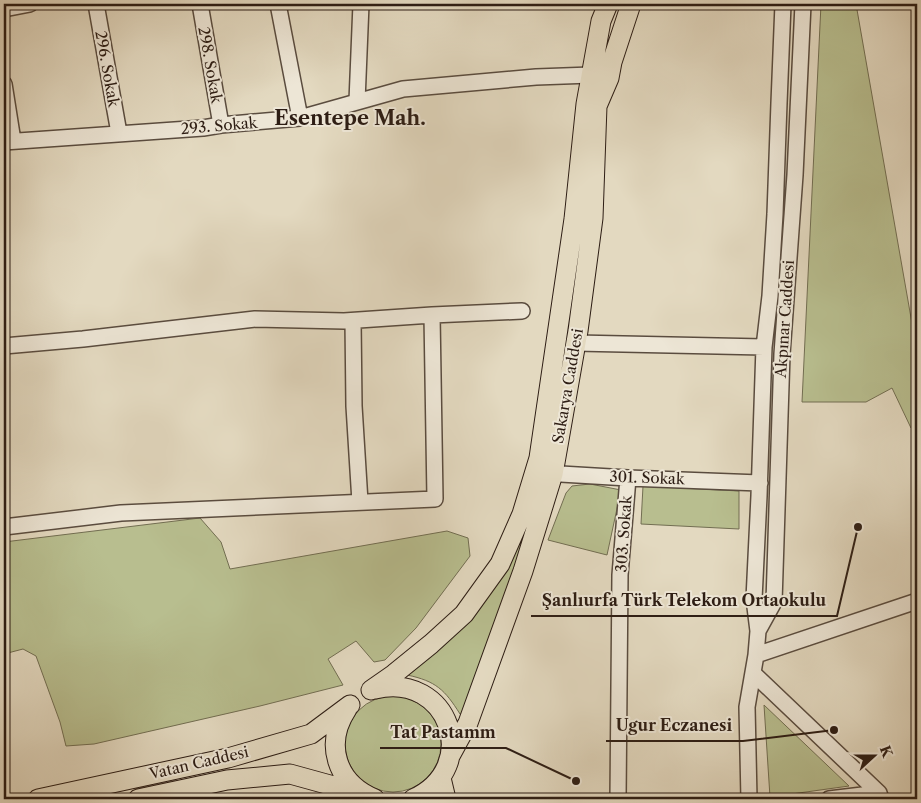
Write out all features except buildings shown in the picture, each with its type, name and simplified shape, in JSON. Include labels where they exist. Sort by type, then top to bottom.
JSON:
[{"type":"main road","name":"Sakarya Caddesi","points":[[441,778],[447,768],[450,756],[468,723],[523,571],[544,473],[576,343],[593,218],[601,21],[608,4]]},
{"type":"main road","name":"Sakarya Caddesi","points":[[370,690],[424,650],[464,614],[500,564],[522,514],[544,473],[540,448],[574,219],[586,104],[600,77],[612,62],[631,4]]},
{"type":"main road","points":[[370,690],[388,686],[406,687],[423,694],[437,705],[447,720],[451,738],[450,756]]},
{"type":"main road","name":"Vatan Caddesi","points":[[38,799],[228,758],[311,734],[359,696],[370,690]]},
{"type":"main road","points":[[350,705],[340,719],[335,735],[335,752],[340,769],[350,783],[369,797]]},
{"type":"main road","name":"Vatan Caddesi","points":[[138,799],[227,780],[290,774],[369,797]]},
{"type":"main road","points":[[413,799],[429,791],[441,778]]},
{"type":"main road","points":[[441,778],[446,799]]},
{"type":"street","points":[[4,9],[30,4]]},
{"type":"street","name":"296. Sokak","points":[[96,4],[119,134]]},
{"type":"street","name":"298. Sokak","points":[[200,4],[221,126]]},
{"type":"street","points":[[278,4],[300,118]]},
{"type":"street","points":[[357,101],[361,4]]},
{"type":"street","name":"Akpınar Caddesi","points":[[749,799],[747,707],[754,674],[758,631],[754,599],[764,347],[776,214],[783,4]]},
{"type":"street","name":"Akpınar Caddesi","points":[[758,631],[774,602],[782,354],[795,175],[803,4]]},
{"type":"street","name":"293. Sokak","points":[[8,142],[203,128],[300,118],[403,89],[536,77],[600,77]]},
{"type":"street","points":[[4,84],[8,142]]},
{"type":"street","points":[[4,346],[93,338],[255,319],[353,321],[522,311]]},
{"type":"street","points":[[4,526],[121,513],[435,499],[432,315]]},
{"type":"street","points":[[353,321],[354,406],[360,502]]},
{"type":"street","points":[[576,343],[764,347]]},
{"type":"street","name":"301. Sokak","points":[[544,473],[760,482]]},
{"type":"street","name":"303. Sokak","points":[[618,799],[620,575],[628,478]]},
{"type":"street","points":[[756,655],[917,601]]},
{"type":"street","points":[[754,674],[880,796]]},
{"type":"street","points":[[829,799],[880,796]]},
{"type":"green space","points":[[821,4],[856,4],[917,352],[917,420],[911,428],[892,388],[866,402],[802,402]]},
{"type":"green space","points":[[590,484],[621,490],[607,555],[548,540],[566,493],[572,486]]},
{"type":"green space","points":[[643,486],[739,491],[739,529],[641,524]]},
{"type":"green space","points":[[200,518],[221,542],[230,569],[447,531],[468,538],[470,556],[416,628],[385,660],[374,662],[356,641],[328,659],[343,685],[94,744],[66,746],[60,722],[36,656],[23,649],[4,654],[4,542]]},
{"type":"green space","points":[[532,524],[463,714],[460,714],[439,688],[425,680],[407,675],[511,558],[527,529]]},
{"type":"green space","points":[[393,696],[412,699],[427,710],[438,725],[441,744],[438,763],[427,778],[412,789],[393,792],[374,789],[359,778],[348,763],[345,744],[348,725],[359,710],[374,699]]},
{"type":"green space","points":[[764,705],[849,786],[770,797]]},
{"type":"place","name":"Şanlıurfa Türk Telekom Ortaokulu","points":[[858,527]]},
{"type":"place","name":"Ugur Eczanesi","points":[[834,730]]},
{"type":"place","name":"Tat Pastamm","points":[[576,781]]},
{"type":"district","name":"Esentepe Mah.","points":[[350,118]]}]
